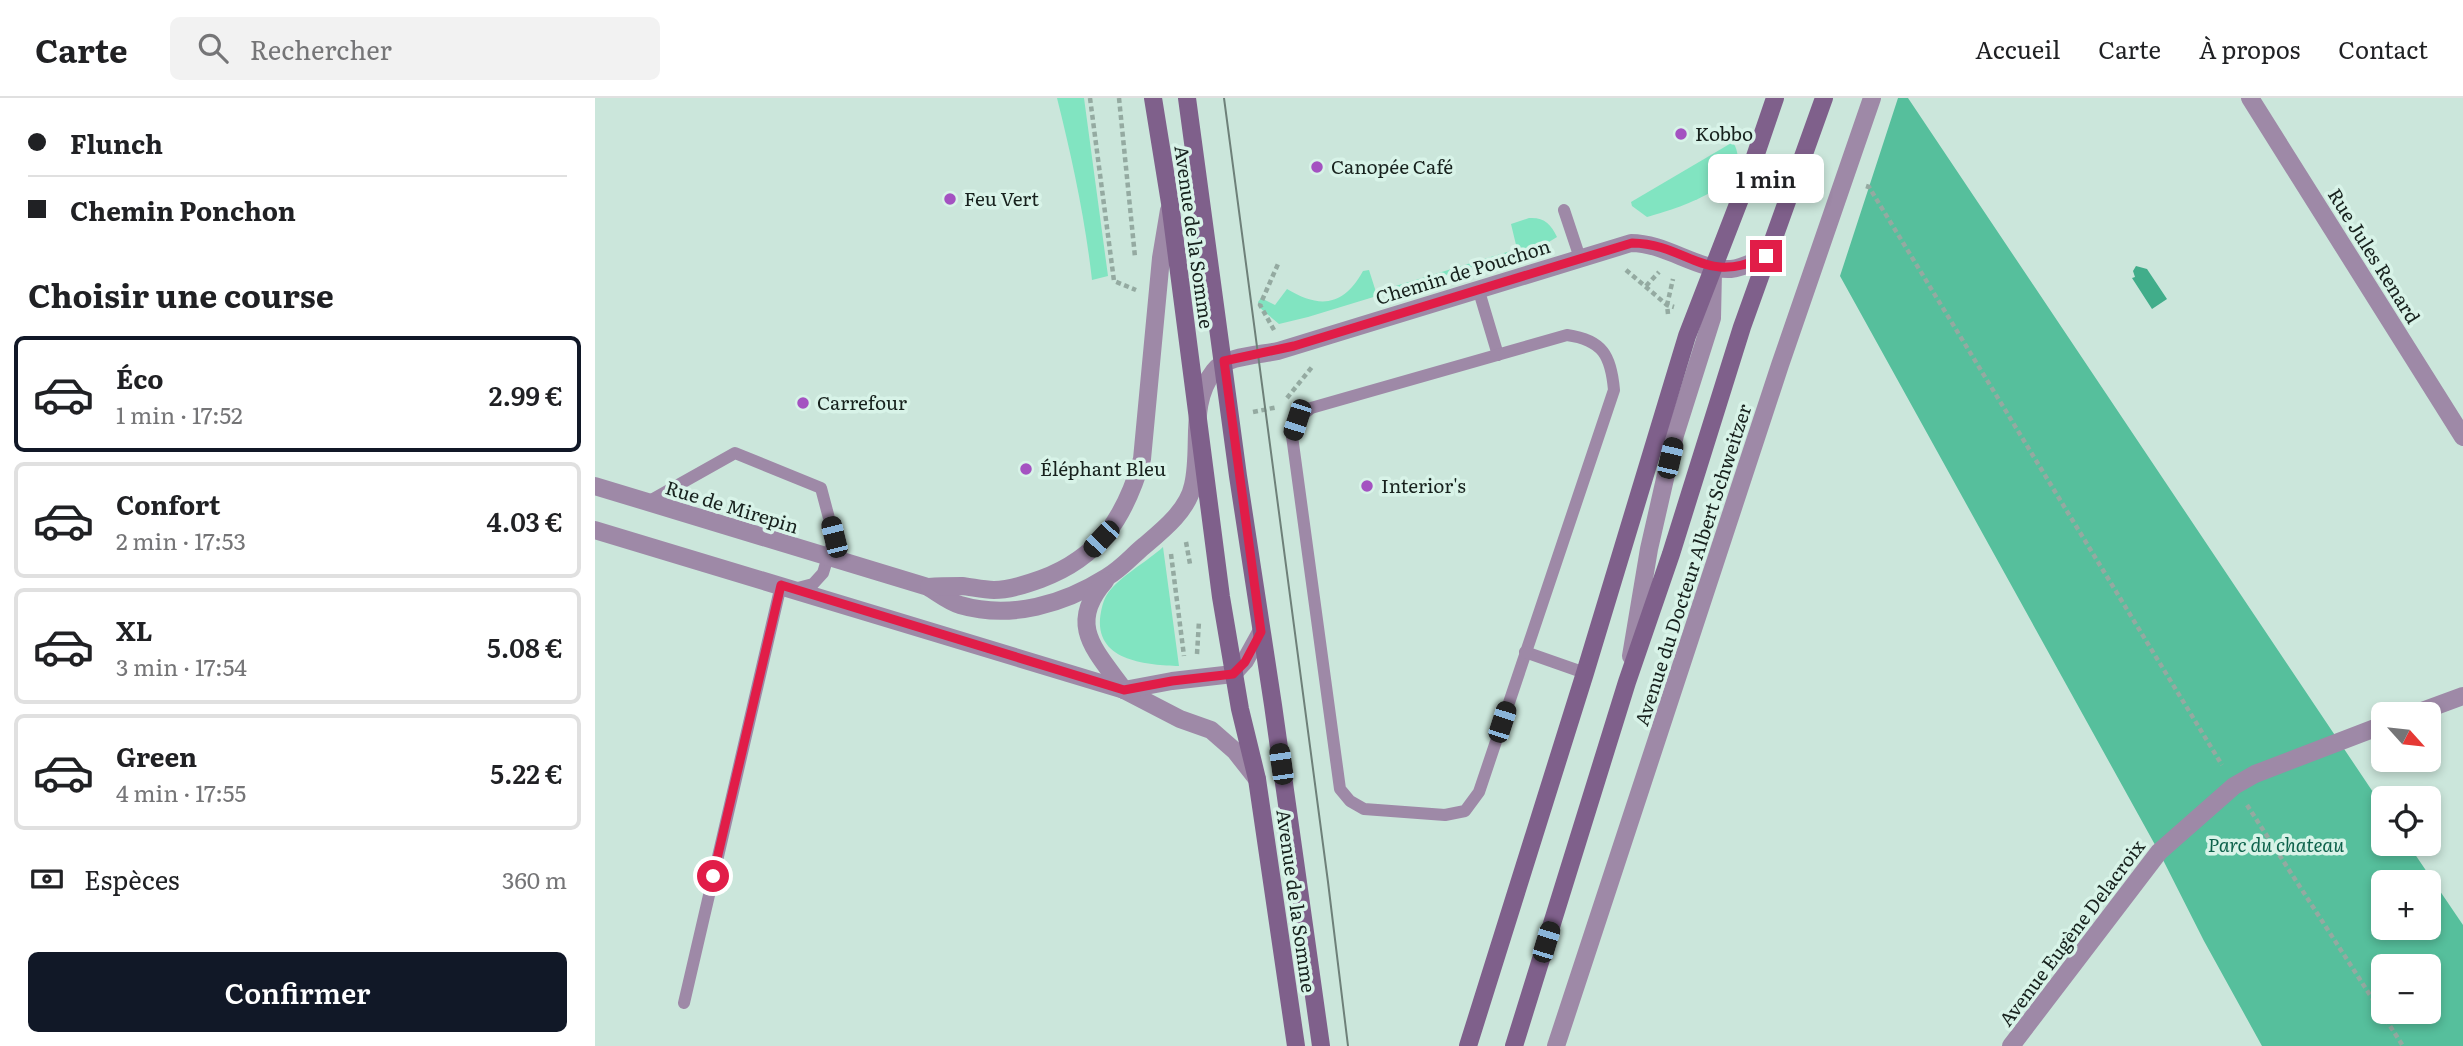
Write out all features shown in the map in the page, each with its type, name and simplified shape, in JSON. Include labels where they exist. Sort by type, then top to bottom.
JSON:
[{"type":"main road","name":"Avenue de la Somme","points":[[1153,98],[1170,204],[1220,597],[1233,674],[1257,779],[1296,1046]]},
{"type":"main road","name":"Avenue de la Somme","points":[[1187,98],[1321,1046]]},
{"type":"main road","points":[[1468,1046],[1687,336],[1745,186],[1775,98]]},
{"type":"main road","points":[[1514,1046],[1627,682],[1671,554],[1766,256],[1824,98]]},
{"type":"street","name":"Avenue du Docteur Albert Schweitzer","points":[[1556,1046],[1776,378],[1872,98]]},
{"type":"street","name":"Rue Jules Renard","points":[[2250,98],[2463,437]]},
{"type":"street","points":[[928,587],[962,586],[994,590],[1025,584],[1060,572],[1091,551],[1118,518],[1133,489],[1142,459],[1161,258],[1170,204]]},
{"type":"street","name":"Chemin de Pouchon","points":[[1224,361],[1278,351],[1632,243],[1647,243],[1713,267]]},
{"type":"street","points":[[1627,682],[1649,549],[1672,447],[1712,318],[1713,267],[1731,268],[1766,256]]},
{"type":"street","name":"Rue de Mirepin","points":[[595,486],[928,587],[957,604],[987,611],[1033,608],[1066,597],[1109,576],[1175,517],[1187,500],[1193,484],[1197,415],[1213,372],[1224,361]]},
{"type":"street","points":[[595,530],[1124,690],[1180,719],[1212,730],[1235,751],[1257,779]]},
{"type":"street","points":[[1109,576],[1091,596],[1085,619],[1089,639],[1124,690]]},
{"type":"street","points":[[1124,690],[1233,674],[1245,662],[1261,632]]},
{"type":"street","points":[[2441,704],[2463,696]]},
{"type":"street","name":"Avenue Eugène Delacroix","points":[[2011,1046],[2159,852],[2234,786],[2255,774],[2371,730]]},
{"type":"lane","points":[[1564,210],[1580,258]]},
{"type":"lane","points":[[1478,288],[1498,355]]},
{"type":"lane","points":[[1567,335],[1584,337],[1602,349],[1612,368],[1614,390],[1479,792],[1465,811],[1445,815],[1364,808],[1350,801],[1340,789],[1292,436],[1297,420],[1311,408],[1498,355],[1567,335]]},
{"type":"lane","points":[[646,503],[735,453],[821,488],[834,537],[823,573],[813,584],[788,587],[684,1003]]},
{"type":"lane","points":[[1525,652],[1585,673]]},
{"type":"path","points":[[1090,98],[1114,281],[1137,291],[1136,278]]},
{"type":"path","points":[[1119,98],[1135,265]]},
{"type":"path","points":[[1845,180],[1869,187],[2234,786],[2403,1046]]},
{"type":"path","points":[[1275,332],[1260,305],[1277,264]]},
{"type":"path","points":[[1175,517],[1185,536],[1191,573]]},
{"type":"path","points":[[1196,632],[1199,622],[1197,609]]},
{"type":"shaded area","points":[[1057,98],[1084,98],[1108,276],[1092,280],[1086,234]]},
{"type":"shaded area","points":[[1733,142],[1738,157],[1734,171],[1710,193],[1647,217],[1632,206],[1631,202]]},
{"type":"shaded area","points":[[1529,218],[1546,222],[1557,237],[1544,245],[1279,324],[1260,308],[1258,302],[1261,298],[1275,305],[1287,289],[1310,300],[1330,301],[1348,291],[1363,271],[1369,270],[1376,292],[1517,249],[1511,224]]},
{"type":"shaded area","points":[[2136,266],[2147,269],[2167,299],[2152,309],[2132,278],[2135,277],[2133,271]]},
{"type":"shaded area","points":[[1163,547],[1179,666],[1127,658],[1116,653],[1101,633],[1101,612],[1108,593],[1119,581]]},
{"type":"green space","name":"Parc du chateau","points":[[1898,98],[1908,98],[2371,789],[2371,856],[2416,856],[2426,870],[2371,870],[2371,940],[2441,940],[2441,893],[2463,925],[2463,1046],[2262,1046],[2159,852],[1840,276]]},
{"type":"tram line","points":[[1224,98],[1348,1046]]},
{"type":"place","name":"Kobbo","points":[[1681,134]]},
{"type":"place","name":"Canopée Café","points":[[1317,167]]},
{"type":"place","name":"Feu Vert","points":[[950,199]]},
{"type":"place","name":"Carrefour","points":[[803,403]]},
{"type":"place","name":"Éléphant Bleu","points":[[1026,469]]},
{"type":"place","name":"Interior's","points":[[1367,486]]},
{"type":"route","points":[[713,876],[781,585],[1124,690],[1233,674],[1245,662],[1261,632],[1224,361],[1278,351],[1632,243],[1647,243],[1713,267],[1731,268],[1766,256]]}]
